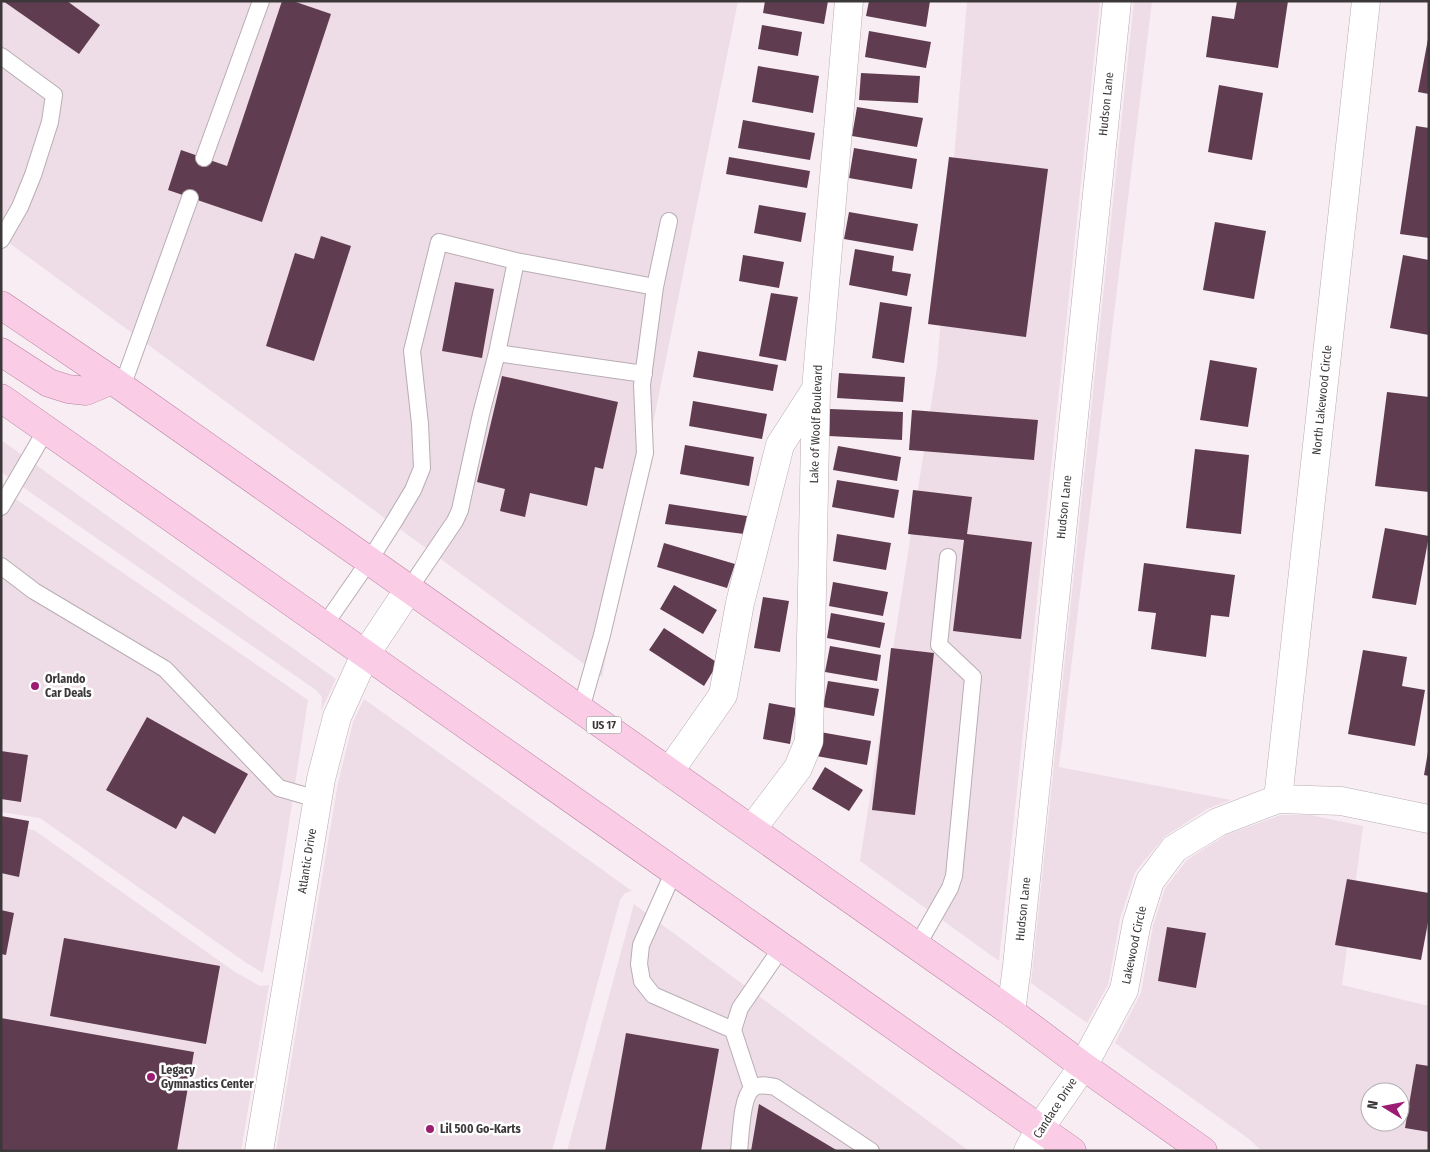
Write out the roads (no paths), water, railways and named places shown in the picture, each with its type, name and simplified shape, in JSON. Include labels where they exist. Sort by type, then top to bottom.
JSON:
[{"type":"main road","name":"US 17","points":[[1,305],[117,384],[752,829],[1011,1012],[1203,1151]]},
{"type":"main road","points":[[1,352],[49,383],[68,389],[86,391],[117,384]]},
{"type":"main road","points":[[1,398],[782,947],[1034,1139],[1072,1151]]},
{"type":"street","name":"Lake of Woolf Boulevard","points":[[752,829],[798,768],[809,740],[816,389],[849,1]]},
{"type":"street","name":"Hudson Lane","points":[[1011,1012],[1117,1]]},
{"type":"street","name":"North Lakewood Circle","points":[[1278,799],[1366,1]]},
{"type":"street","points":[[669,772],[723,695],[740,604],[780,445],[816,389]]},
{"type":"street","name":"Atlantic Drive","points":[[258,1151],[317,800],[337,717],[365,655],[409,589]]},
{"type":"street","points":[[1278,799],[1341,802],[1429,819]]},
{"type":"street","name":"Lakewood Circle","points":[[1084,1066],[1124,990],[1136,922],[1150,881],[1174,849],[1218,822],[1278,799]]},
{"type":"street","name":"Candace Drive","points":[[1034,1139],[1084,1066]]},
{"type":"lane","points":[[204,158],[261,1]]},
{"type":"lane","points":[[1,56],[54,95],[50,122],[33,175],[20,207],[1,240]]},
{"type":"lane","points":[[117,384],[190,198]]},
{"type":"lane","points":[[581,709],[602,635],[645,453],[642,386],[656,287],[669,220]]},
{"type":"lane","points":[[324,626],[369,561],[413,490],[422,468],[420,424],[412,351],[439,242],[516,261],[656,287]]},
{"type":"lane","points":[[409,589],[455,521],[460,510],[481,414],[497,353],[516,261]]},
{"type":"lane","points":[[497,353],[644,374]]},
{"type":"lane","points":[[1,507],[46,430]]},
{"type":"lane","points":[[917,946],[950,888],[954,876],[973,677],[938,645],[948,557]]},
{"type":"lane","points":[[1,566],[34,591],[165,669],[279,788],[317,800]]},
{"type":"lane","points":[[674,871],[641,945],[639,964],[642,981],[653,995],[733,1030]]},
{"type":"lane","points":[[752,1088],[733,1030],[740,1008],[782,947]]},
{"type":"lane","points":[[739,1151],[745,1100],[752,1088],[762,1085],[775,1087],[871,1151]]},
{"type":"place","name":"Orlando Car Deals","points":[[35,686]]},
{"type":"place","name":"Legacy Gymnastics Center","points":[[151,1077]]},
{"type":"place","name":"Lil 500 Go-Karts","points":[[430,1129]]}]
